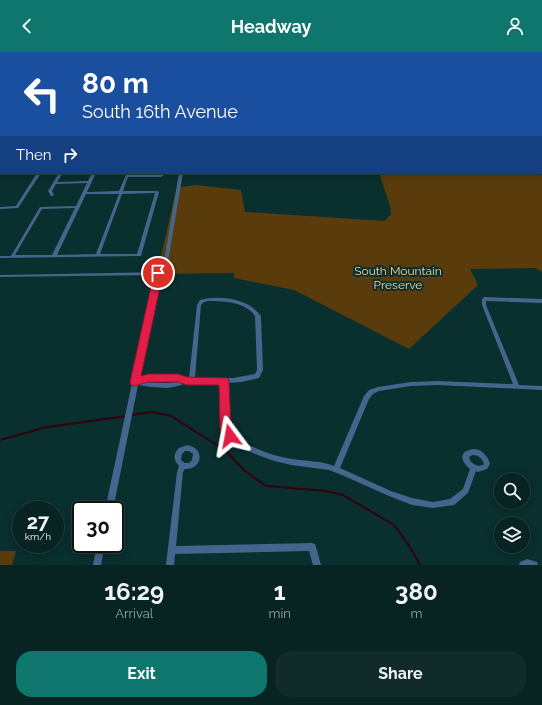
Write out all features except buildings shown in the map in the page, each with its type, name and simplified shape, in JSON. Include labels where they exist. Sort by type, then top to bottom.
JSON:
[{"type":"street","points":[[0,208],[17,208],[38,174]]},
{"type":"street","points":[[52,194],[50,192],[60,174]]},
{"type":"street","points":[[54,256],[94,174]]},
{"type":"street","points":[[98,255],[127,176],[161,174]]},
{"type":"street","points":[[0,276],[165,273],[166,255],[181,174]]},
{"type":"street","points":[[55,183],[90,182]]},
{"type":"street","points":[[0,257],[139,255],[156,192],[85,193]]},
{"type":"street","points":[[12,257],[41,208],[78,207]]},
{"type":"street","points":[[110,501],[158,273]]},
{"type":"street","points":[[517,387],[484,305],[484,299],[542,301]]},
{"type":"street","points":[[135,382],[147,385],[177,385],[190,380],[224,384],[257,376],[260,370],[258,316],[253,309],[247,306],[221,300],[202,301],[199,306],[190,380]]},
{"type":"street","points":[[336,470],[358,414],[366,398],[371,392],[378,389],[411,384],[438,383],[542,388]]},
{"type":"street","points":[[224,384],[226,428],[234,441],[274,458],[328,467],[409,501],[432,506],[446,505],[464,494],[473,476],[474,468]]},
{"type":"street","points":[[170,565],[180,472],[184,465]]},
{"type":"street","points":[[172,550],[312,547],[317,565]]},
{"type":"street","points":[[97,565],[99,553]]},
{"type":"street","points":[[523,565],[527,563],[534,565]]},
{"type":"green space","name":"South Mountain Preserve","points":[[180,174],[180,187],[196,185],[241,190],[245,212],[385,221],[391,214],[390,206],[379,174],[542,174],[542,272],[536,268],[470,269],[478,285],[409,349],[294,290],[234,278],[234,273],[157,274]]},
{"type":"green space","points":[[0,551],[12,551],[12,553],[15,553],[12,565],[0,565]]},
{"type":"waterway","points":[[131,415],[152,412],[171,416],[225,450],[244,470],[266,486],[326,491],[343,495],[394,525],[408,544],[420,565]]},
{"type":"waterway","points":[[0,440],[47,427],[127,416]]},
{"type":"route","points":[[158,273],[135,382],[148,378],[178,378],[187,381],[224,381],[226,428],[230,436]]}]
